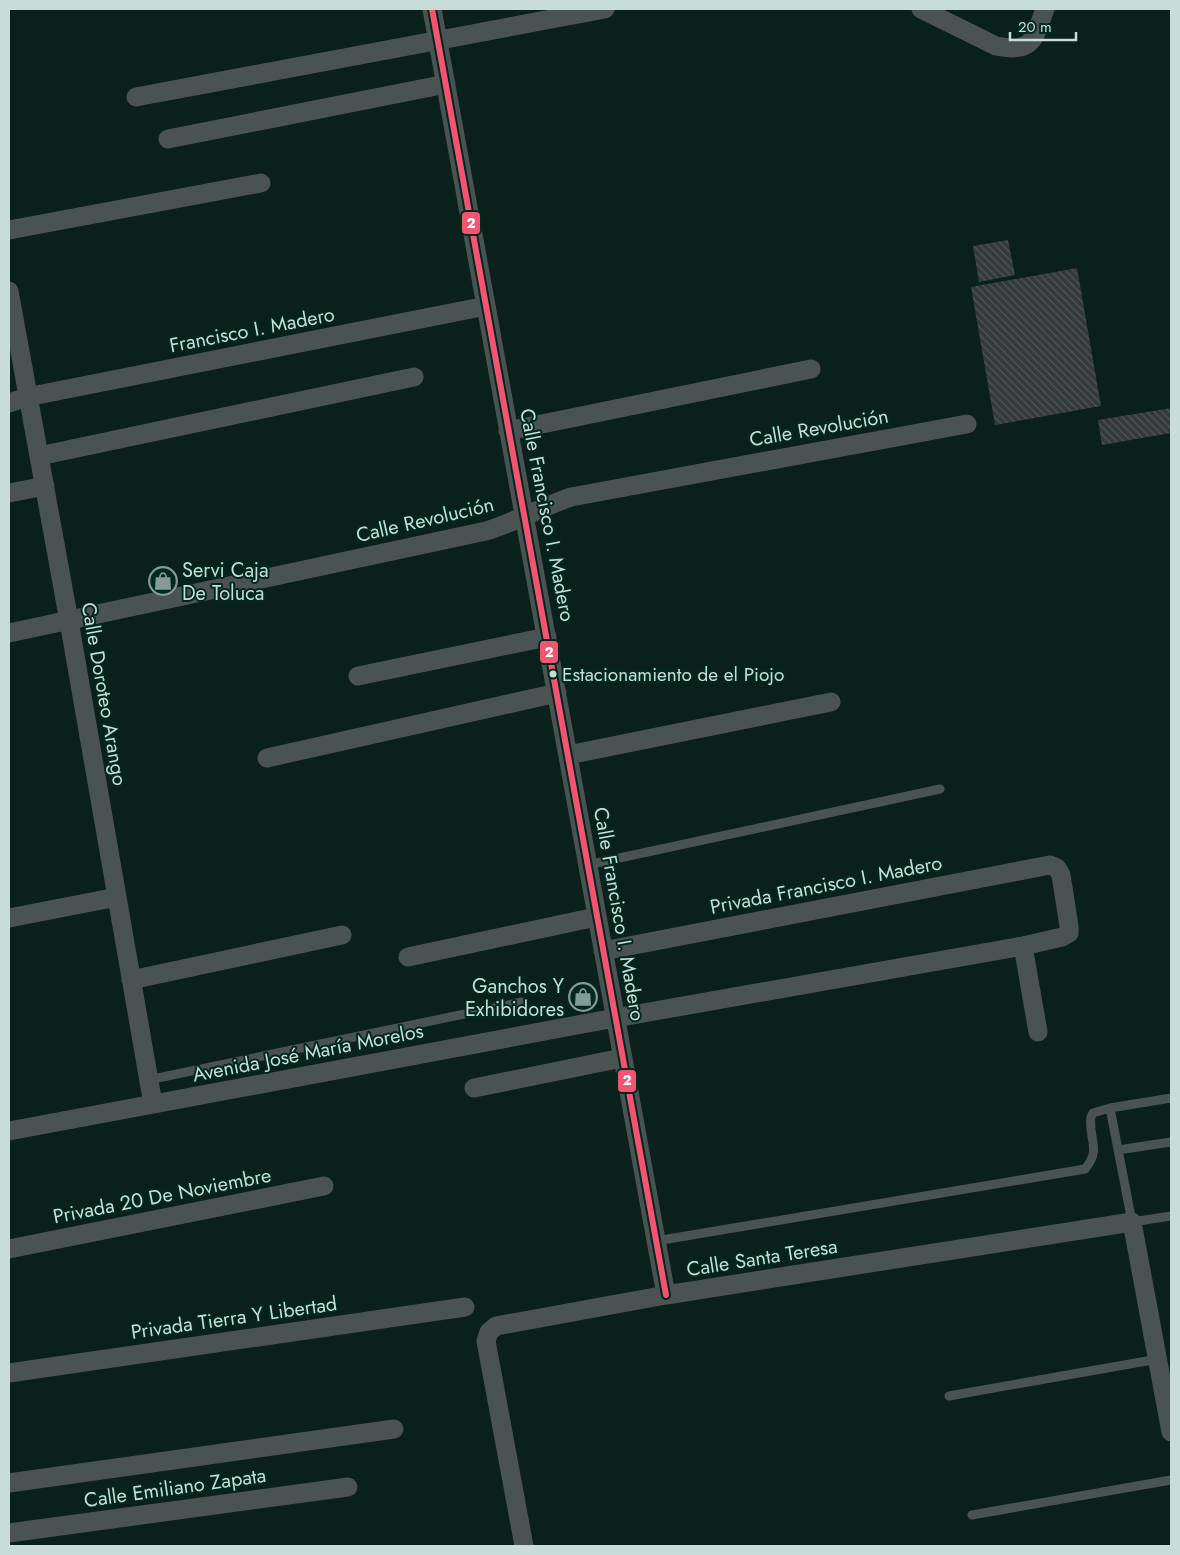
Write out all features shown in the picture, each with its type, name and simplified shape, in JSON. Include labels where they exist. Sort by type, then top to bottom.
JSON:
[{"type":"street","name":"Calle Francisco I. Madero","points":[[432,9],[508,431],[558,693],[596,917],[666,1296]]},
{"type":"street","points":[[136,97],[605,9]]},
{"type":"street","points":[[921,9],[996,46],[1009,48],[1028,44],[1034,39],[1045,9]]},
{"type":"street","points":[[168,138],[446,84]]},
{"type":"street","points":[[9,230],[262,183]]},
{"type":"street","name":"Calle Doroteo Arango","points":[[9,291],[69,621],[153,1104]]},
{"type":"street","name":"Francisco I. Madero","points":[[9,403],[27,397],[486,306]]},
{"type":"street","points":[[508,431],[811,369]]},
{"type":"street","points":[[39,456],[414,378]]},
{"type":"street","name":"Calle Revolución","points":[[9,633],[486,531],[571,497],[967,424]]},
{"type":"street","points":[[9,493],[44,486]]},
{"type":"street","points":[[358,676],[547,637]]},
{"type":"street","points":[[267,758],[558,693]]},
{"type":"street","points":[[568,755],[831,702]]},
{"type":"street","name":"Privada Francisco I. Madero","points":[[603,951],[1050,865],[1057,868]]},
{"type":"street","name":"Avenida José María Morelos","points":[[9,1131],[615,1018],[1023,946],[1062,937],[1069,933],[1069,926],[1061,875],[1057,868]]},
{"type":"street","points":[[9,918],[117,897]]},
{"type":"street","points":[[408,957],[596,917]]},
{"type":"street","points":[[131,980],[342,935]]},
{"type":"street","points":[[1023,946],[1038,1032]]},
{"type":"street","points":[[474,1088],[622,1058]]},
{"type":"street","name":"Privada 20 De Noviembre","points":[[9,1249],[324,1186]]},
{"type":"street","points":[[1132,1222],[1171,1432]]},
{"type":"street","name":"Calle Santa Teresa","points":[[524,1546],[486,1340],[489,1332],[496,1326],[666,1296],[1132,1222]]},
{"type":"street","name":"Privada Tierra Y Libertad","points":[[9,1373],[465,1307]]},
{"type":"street","points":[[9,1483],[394,1429]]},
{"type":"street","name":"Calle Emiliano Zapata","points":[[9,1533],[348,1487]]},
{"type":"lane","points":[[587,865],[940,788]]},
{"type":"lane","points":[[148,1080],[522,1002]]},
{"type":"lane","points":[[656,1241],[1085,1169],[1092,1161],[1094,1151],[1091,1117],[1093,1113],[1110,1108],[1171,1098]]},
{"type":"lane","points":[[1110,1108],[1132,1222]]},
{"type":"lane","points":[[1118,1150],[1171,1142]]},
{"type":"lane","name":"Calle Santa Teresa","points":[[1132,1222],[1171,1216]]},
{"type":"lane","points":[[949,1396],[1158,1359]]},
{"type":"lane","points":[[972,1515],[1171,1480]]},
{"type":"building","points":[[1008,240],[1015,275],[979,282],[973,246]]},
{"type":"building","points":[[1077,268],[1101,406],[995,425],[971,287]]},
{"type":"building","points":[[1171,408],[1171,433],[1102,445],[1098,420]]},
{"type":"transit line","name":"2","points":[[432,9],[666,1295]]},
{"type":"place","name":"Servi Caja De Toluca","points":[[163,581]]},
{"type":"place","name":"Estacionamiento de el Piojo","points":[[553,674]]},
{"type":"place","name":"Ganchos Y Exhibidores","points":[[583,997]]}]
